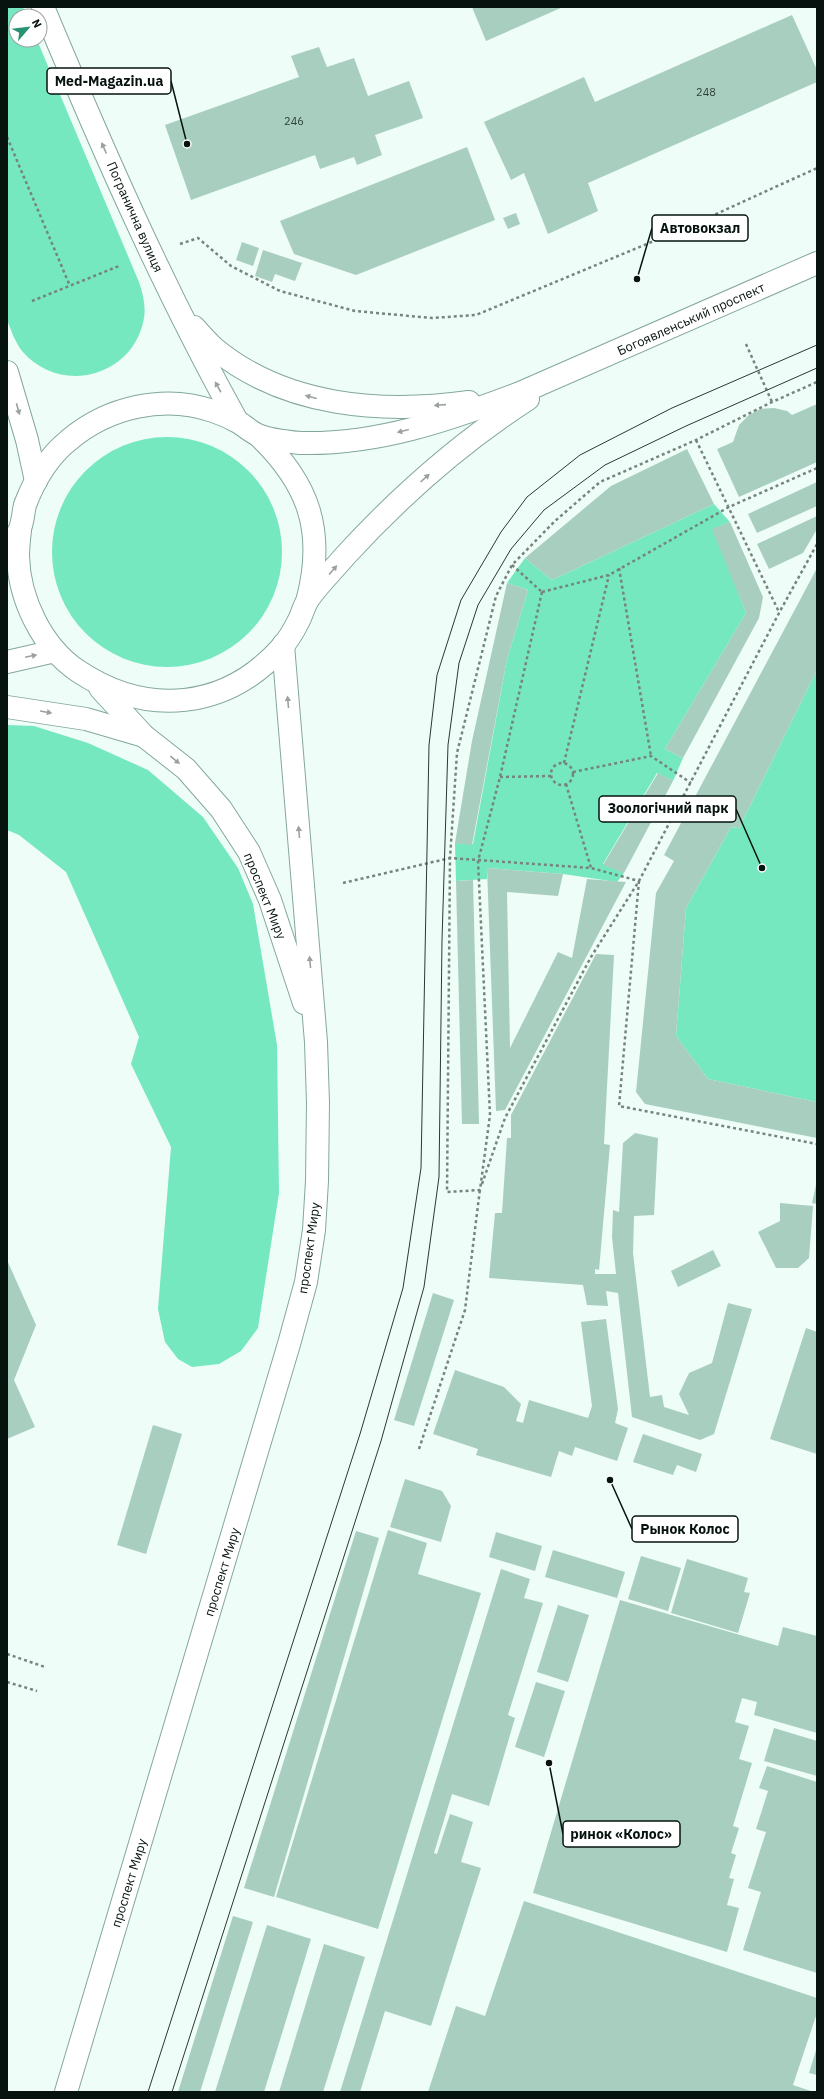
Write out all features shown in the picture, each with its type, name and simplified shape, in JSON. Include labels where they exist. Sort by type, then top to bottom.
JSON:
[{"type":"main road","name":"Погранична вулиця","points":[[43,7],[151,255],[178,311],[237,421]]},
{"type":"main road","name":"Богоявленський проспект","points":[[565,374],[471,439],[427,475],[385,514],[308,600],[298,623],[283,645],[266,664],[245,679],[222,691],[197,698],[171,701],[145,699],[120,694],[96,683],[75,669],[56,651],[40,630],[29,607],[21,582],[18,556],[20,530],[25,505],[36,482],[50,460],[68,441],[89,425],[112,414],[136,406],[162,403],[188,405],[213,411],[237,421],[259,436],[298,443],[338,443],[377,437],[473,411],[520,393],[817,263]]},
{"type":"main road","points":[[178,311],[216,349],[260,378],[309,398],[362,407],[415,406],[468,403],[520,393]]},
{"type":"main road","points":[[7,372],[36,482]]},
{"type":"main road","points":[[259,436],[277,454],[293,475],[305,497],[310,516],[315,548],[314,574],[308,600]]},
{"type":"main road","name":"Богоявленський проспект","points":[[7,548],[20,530]]},
{"type":"main road","name":"проспект Миру","points":[[66,2092],[252,1473],[306,1282],[314,1230],[317,1181],[316,1042],[283,645]]},
{"type":"main road","points":[[7,662],[56,651]]},
{"type":"main road","name":"проспект Миру","points":[[96,683],[144,736],[186,769],[221,808],[249,852],[270,900],[316,1042]]},
{"type":"main road","points":[[7,707],[86,719],[144,736]]},
{"type":"path","points":[[7,136],[70,286]]},
{"type":"path","points":[[179,245],[198,238],[231,266],[280,291],[355,311],[432,318],[476,315],[690,226],[817,168]]},
{"type":"path","points":[[32,301],[119,266]]},
{"type":"path","points":[[746,344],[772,402]]},
{"type":"path","points":[[480,1190],[447,1192],[450,858],[457,753],[496,596],[512,565],[554,521],[600,482],[696,440],[772,402],[817,382]]},
{"type":"path","points":[[696,440],[779,613]]},
{"type":"path","points":[[542,592],[609,575],[729,507],[817,468]]},
{"type":"path","points":[[480,1190],[505,1118],[591,957],[639,881],[779,613],[817,544]]},
{"type":"path","points":[[512,565],[542,592]]},
{"type":"path","points":[[619,568],[651,756]]},
{"type":"path","points":[[564,763],[609,575]]},
{"type":"path","points":[[419,1449],[465,1310],[490,1116],[478,861],[500,777],[542,592]]},
{"type":"path","points":[[573,772],[651,756],[691,783]]},
{"type":"path","points":[[559,762],[572,768],[573,772],[570,782],[564,785],[557,784],[552,780],[551,776],[553,766],[559,762]]},
{"type":"path","points":[[500,777],[551,776]]},
{"type":"path","points":[[566,784],[591,868]]},
{"type":"path","points":[[344,883],[450,858],[591,868],[639,881]]},
{"type":"path","points":[[639,881],[619,1106],[817,1144]]},
{"type":"path","points":[[7,1654],[45,1667]]},
{"type":"path","points":[[7,1682],[37,1691]]},
{"type":"green space","points":[[7,7],[23,7],[8,8],[8,48],[40,48],[139,282],[145,309],[144,318],[137,338],[126,354],[111,366],[94,374],[75,376],[56,373],[38,365],[22,351],[13,336],[7,320]]},
{"type":"green space","points":[[156,437],[178,437],[200,442],[221,450],[240,463],[256,479],[269,498],[277,519],[282,541],[280,574],[269,606],[256,625],[240,641],[221,654],[200,662],[178,667],[156,667],[134,662],[113,654],[94,641],[78,625],[65,606],[57,585],[52,563],[52,541],[57,519],[65,498],[78,479],[94,463],[113,450],[134,442]]},
{"type":"green space","points":[[714,504],[730,522],[713,529],[746,613],[665,749],[683,758],[673,781],[657,773],[603,864],[624,873],[617,882],[563,874],[487,868],[487,879],[456,881],[455,843],[473,844],[507,659],[528,590],[507,583],[525,558],[552,580]]},
{"type":"green space","points":[[817,670],[817,1102],[708,1079],[676,1036],[686,908],[731,827],[739,828]]},
{"type":"green space","points":[[7,725],[34,726],[88,743],[148,770],[203,817],[238,868],[253,904],[277,1045],[279,1193],[258,1328],[241,1351],[219,1364],[192,1367],[178,1359],[165,1342],[158,1309],[171,1147],[131,1064],[139,1037],[66,872],[19,835],[7,830]]},
{"type":"building","points":[[472,7],[563,7],[486,41]]},
{"type":"building","points":[[792,15],[817,70],[817,82],[588,183],[598,211],[548,234],[524,173],[511,180],[484,122],[584,77],[595,102]]},
{"type":"building","points":[[319,47],[327,67],[354,58],[368,96],[409,81],[423,118],[375,135],[382,155],[357,165],[354,157],[320,169],[315,155],[191,200],[165,125],[299,77],[291,56]]},
{"type":"building","points":[[467,147],[495,220],[356,275],[294,254],[280,221]]},
{"type":"building","points":[[516,213],[520,224],[508,229],[503,218]]},
{"type":"building","points":[[242,242],[259,248],[253,266],[236,260]]},
{"type":"building","points":[[263,250],[302,263],[295,281],[275,274],[272,282],[255,276]]},
{"type":"building","points":[[817,404],[817,462],[739,497],[717,449],[733,442],[739,425],[749,415],[760,409],[774,408],[787,411],[792,415]]},
{"type":"building","points":[[687,449],[714,504],[552,580],[525,558],[611,486]]},
{"type":"building","points":[[817,482],[817,506],[757,533],[748,514]]},
{"type":"building","points":[[817,516],[817,529],[803,553],[769,569],[757,544]]},
{"type":"building","points":[[730,522],[763,597],[759,618],[683,758],[665,749],[746,613],[712,529]]},
{"type":"building","points":[[817,568],[817,670],[739,828],[731,827],[686,908],[676,1036],[708,1079],[817,1102],[817,1138],[645,1104],[636,1092],[656,893],[674,861],[664,855]]},
{"type":"building","points":[[507,583],[528,590],[507,659],[472,845],[455,843],[472,741]]},
{"type":"building","points":[[658,773],[673,781],[624,873],[603,865]]},
{"type":"building","points":[[487,868],[563,874],[558,896],[507,892],[510,1048],[558,952],[572,958],[587,879],[626,882],[505,1110],[496,1111]]},
{"type":"building","points":[[473,880],[479,1124],[462,1124],[456,881]]},
{"type":"building","points":[[596,954],[614,955],[604,1144],[610,1145],[599,1270],[595,1269],[595,1274],[616,1274],[612,1237],[613,1210],[619,1212],[623,1143],[635,1133],[658,1138],[654,1215],[634,1216],[633,1253],[650,1397],[662,1395],[664,1407],[689,1415],[679,1394],[689,1373],[712,1363],[728,1303],[752,1309],[714,1434],[700,1440],[632,1417],[618,1293],[606,1291],[608,1306],[587,1305],[583,1285],[489,1278],[495,1213],[502,1213],[507,1138],[511,1138],[511,1115]]},
{"type":"building","points":[[817,1185],[817,1204],[812,1203]]},
{"type":"building","points":[[780,1203],[813,1206],[809,1258],[798,1268],[776,1268],[758,1232],[780,1221]]},
{"type":"building","points":[[713,1250],[721,1266],[678,1287],[671,1271]]},
{"type":"building","points":[[7,1260],[36,1325],[14,1380],[35,1427],[7,1439]]},
{"type":"building","points":[[433,1293],[454,1300],[414,1426],[394,1420]]},
{"type":"building","points":[[606,1319],[618,1409],[615,1423],[628,1428],[617,1461],[575,1447],[572,1456],[559,1451],[551,1477],[476,1455],[478,1449],[433,1434],[455,1370],[504,1387],[521,1404],[516,1421],[523,1423],[529,1400],[588,1418],[592,1406],[581,1322]]},
{"type":"building","points":[[806,1328],[817,1332],[817,1454],[770,1439]]},
{"type":"building","points":[[153,1425],[182,1434],[146,1554],[117,1545]]},
{"type":"building","points":[[643,1434],[702,1454],[696,1472],[677,1465],[673,1475],[633,1462]]},
{"type":"building","points":[[405,1479],[442,1491],[451,1506],[441,1542],[390,1527]]},
{"type":"building","points":[[388,1530],[427,1543],[418,1574],[481,1593],[378,1929],[276,1897]]},
{"type":"building","points":[[356,1531],[379,1538],[274,1897],[244,1888]]},
{"type":"building","points":[[496,1532],[542,1546],[535,1571],[489,1557]]},
{"type":"building","points":[[553,1550],[625,1572],[617,1598],[545,1577]]},
{"type":"building","points":[[641,1556],[681,1568],[668,1611],[628,1599]]},
{"type":"building","points":[[687,1559],[748,1578],[744,1592],[750,1593],[738,1633],[671,1613]]},
{"type":"building","points":[[501,1569],[530,1579],[524,1598],[543,1603],[508,1715],[515,1718],[489,1806],[452,1794],[434,1853],[437,1854],[450,1814],[473,1822],[461,1862],[481,1868],[431,2026],[385,2011],[360,2092],[340,2092]]},
{"type":"building","points":[[620,1600],[778,1646],[783,1627],[817,1636],[817,1733],[754,1715],[757,1702],[742,1698],[735,1722],[749,1726],[739,1759],[752,1763],[733,1826],[739,1828],[731,1853],[736,1855],[729,1878],[734,1879],[727,1905],[739,1908],[727,1952],[533,1893]]},
{"type":"building","points":[[558,1605],[589,1615],[568,1682],[537,1672]]},
{"type":"building","points":[[536,1682],[565,1691],[544,1757],[515,1747]]},
{"type":"building","points":[[774,1728],[817,1741],[817,1776],[764,1761]]},
{"type":"building","points":[[767,1766],[817,1782],[817,1973],[743,1950],[761,1892],[748,1888],[766,1832],[756,1829],[768,1791],[759,1788]]},
{"type":"building","points":[[524,1901],[817,1998],[817,2013],[793,2085],[814,2092],[428,2092],[456,2006],[485,2016]]},
{"type":"building","points":[[233,1916],[253,1922],[200,2092],[178,2092]]},
{"type":"building","points":[[267,1925],[311,1939],[264,2092],[215,2092]]},
{"type":"building","points":[[324,1944],[365,1957],[323,2092],[279,2092]]},
{"type":"building","points":[[817,2047],[817,2075],[809,2073]]},
{"type":"tram line","points":[[148,2092],[360,1434],[403,1288],[421,1168],[429,745],[437,675],[461,600],[501,532],[527,497],[580,455],[672,408],[817,345]]},
{"type":"tram line","points":[[172,2092],[381,1441],[424,1287],[439,1177],[442,940],[448,745],[459,663],[478,605],[511,549],[544,510],[605,465],[686,426],[817,368]]},
{"type":"place","name":"Med-Magazin.ua","points":[[187,144]]},
{"type":"place","name":"Автовокзал","points":[[637,279]]},
{"type":"place","name":"Зоологічний парк","points":[[762,868]]},
{"type":"place","name":"Рынок Колос","points":[[610,1480]]},
{"type":"place","name":"ринок «Колос»","points":[[549,1763]]}]
